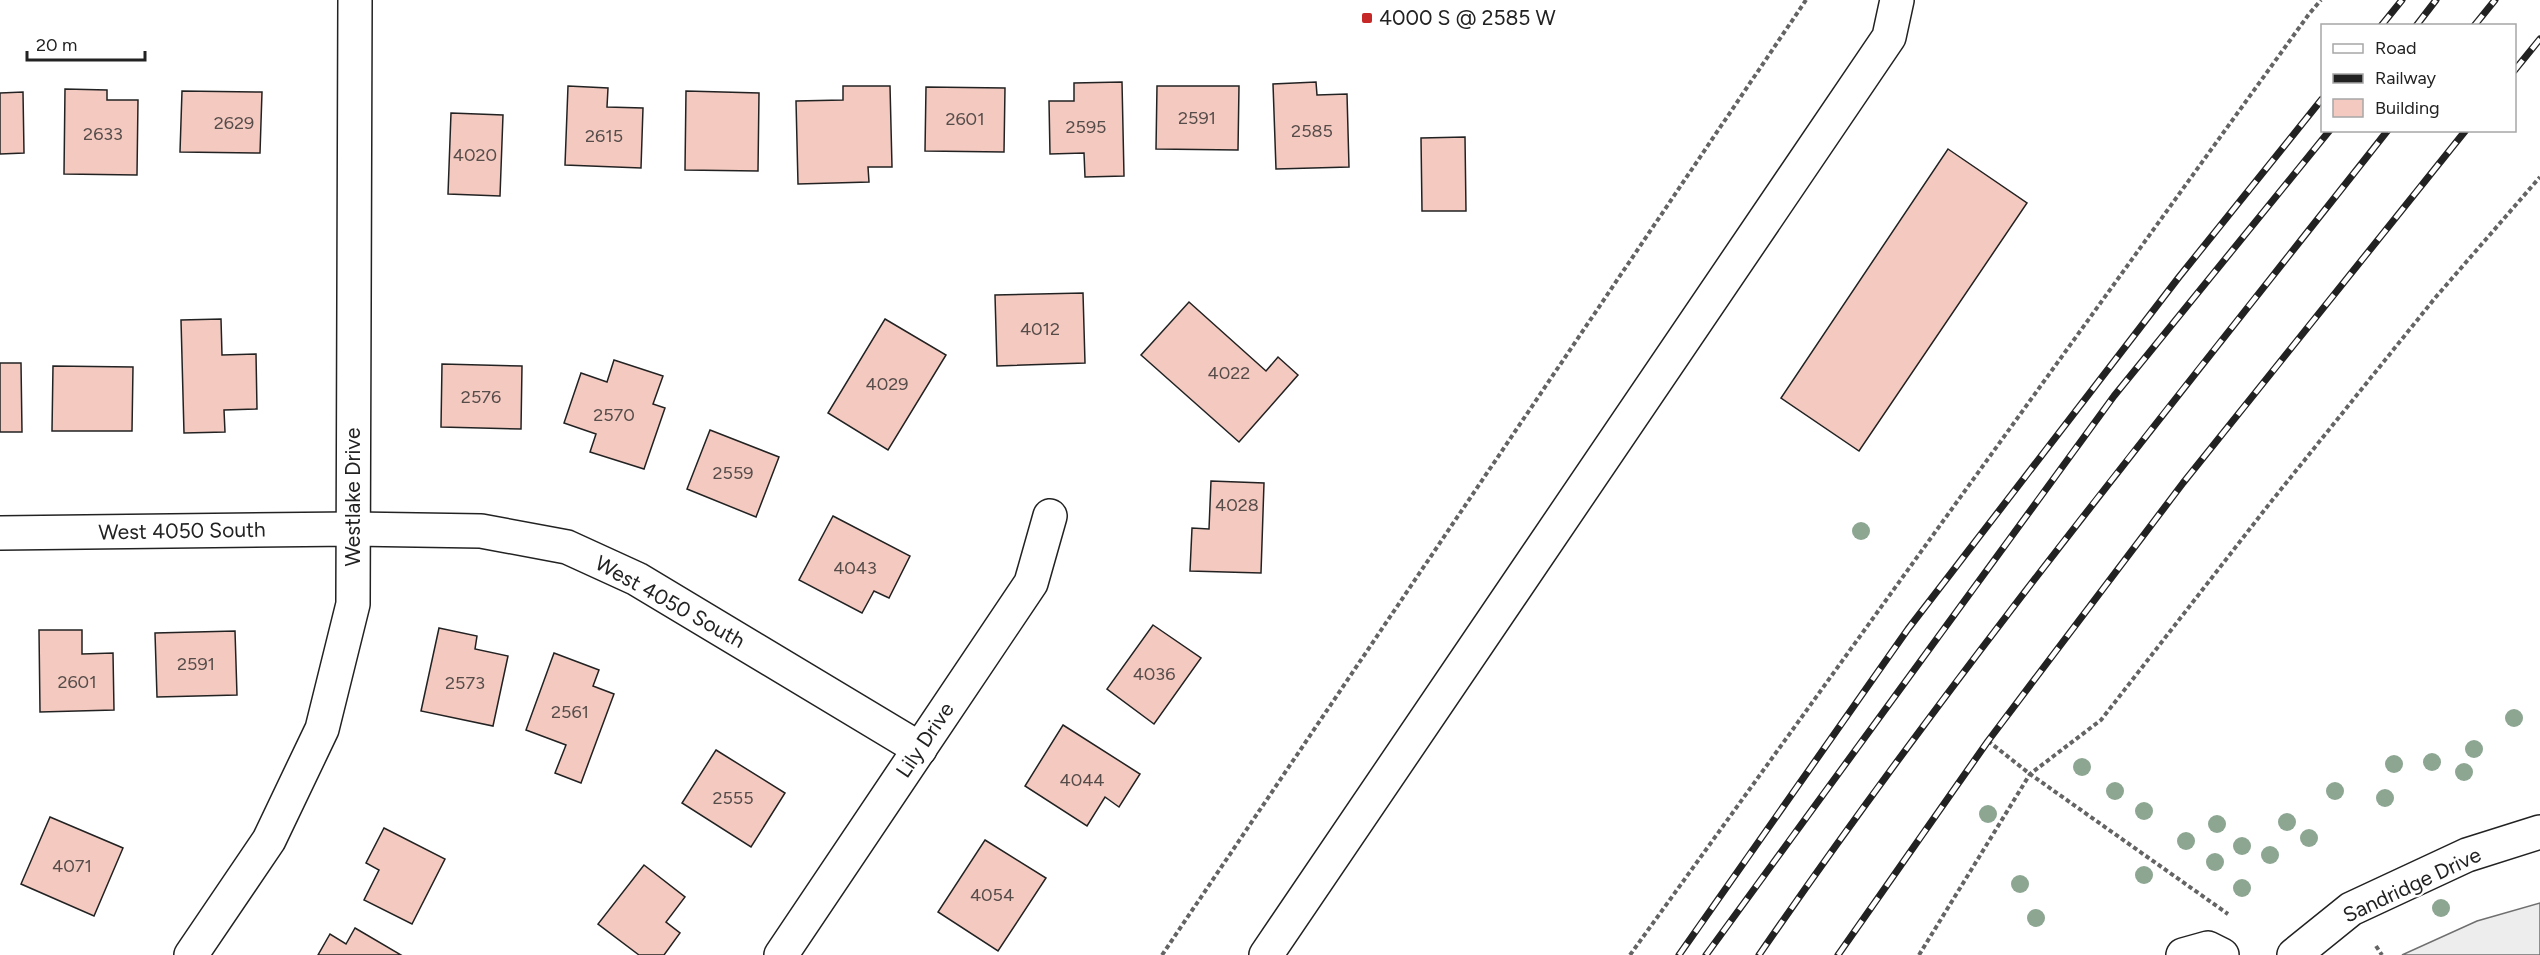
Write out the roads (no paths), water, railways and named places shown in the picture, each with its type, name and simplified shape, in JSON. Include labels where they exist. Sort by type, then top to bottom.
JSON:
[{"type":"street","name":"Westlake Drive","points":[[191,955],[268,840],[322,729],[353,604],[355,0]]},
{"type":"street","points":[[1266,955],[1889,38],[1897,0]]},
{"type":"street","name":"Lily Drive","points":[[781,955],[1031,583],[1050,516]]},
{"type":"street","name":"West 4050 South","points":[[0,533],[353,529],[482,531],[567,546],[637,579],[920,749]]},
{"type":"street","name":"Sandridge Drive","points":[[2294,955],[2351,909],[2467,855],[2540,832]]},
{"type":"street","points":[[2183,955],[2208,948],[2222,955]]},
{"type":"railway","points":[[2383,24],[2402,0]]},
{"type":"railway","points":[[2418,24],[2436,0]]},
{"type":"railway","points":[[2476,24],[2495,0]]},
{"type":"railway","points":[[2516,69],[2540,39]]},
{"type":"railway","points":[[1679,955],[1908,629],[2179,277],[2321,100]]},
{"type":"railway","points":[[1706,955],[2114,396],[2328,132]]},
{"type":"railway","points":[[1759,955],[1910,744],[1988,640],[2386,132]]},
{"type":"railway","points":[[1838,955],[1988,741],[2183,483],[2464,132]]},
{"type":"place","name":"4000 S @ 2585 W","points":[[1367,18]]}]
